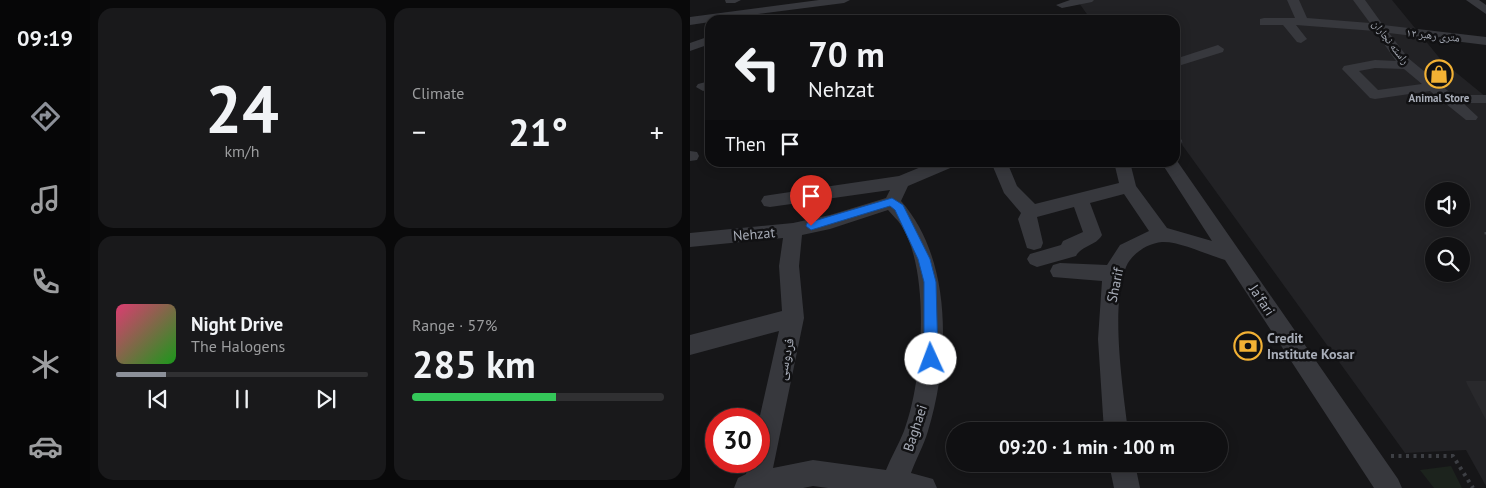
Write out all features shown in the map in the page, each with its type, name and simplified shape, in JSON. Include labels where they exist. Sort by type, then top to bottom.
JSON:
[{"type":"street","points":[[734,15],[844,0]]},
{"type":"street","points":[[1063,6],[1088,0]]},
{"type":"street","points":[[1293,0],[1303,21]]},
{"type":"street","name":"راسته نجاران","points":[[1358,0],[1408,65],[1450,99]]},
{"type":"street","points":[[1472,0],[1486,10]]},
{"type":"street","points":[[767,15],[777,9]]},
{"type":"street","points":[[690,21],[705,19]]},
{"type":"street","name":"۱۲ متری رهبر","points":[[1264,22],[1303,21],[1486,41]]},
{"type":"street","points":[[1287,22],[1301,39]]},
{"type":"street","points":[[690,47],[705,42]]},
{"type":"street","points":[[1180,61],[1218,49]]},
{"type":"street","points":[[1408,65],[1375,64],[1349,69],[1375,95],[1434,86]]},
{"type":"street","points":[[1450,99],[1486,99]]},
{"type":"street","points":[[1450,99],[1471,117]]},
{"type":"street","points":[[770,201],[902,182],[937,167]]},
{"type":"street","points":[[1002,167],[1010,190],[1031,212]]},
{"type":"street","points":[[1123,167],[1128,187],[1162,235],[1231,254]]},
{"type":"street","name":"Ja'fari","points":[[1172,167],[1389,488]]},
{"type":"street","points":[[892,202],[902,182]]},
{"type":"street","points":[[1031,212],[1128,187]]},
{"type":"street","points":[[1031,212],[1028,219],[1036,251],[1069,251],[1070,246],[1093,236],[1080,199]]},
{"type":"street","name":"Nehzat","points":[[690,240],[793,230],[830,222],[892,202]]},
{"type":"street","name":"Baghaei","points":[[892,202],[900,208],[911,228],[924,259],[930,282],[931,359],[926,391],[916,431],[894,486]]},
{"type":"street","name":"فردوسی","points":[[752,487],[793,318],[789,266],[793,230]]},
{"type":"street","name":"Sharif","points":[[1115,422],[1108,336],[1111,286],[1122,255],[1132,246],[1162,235]]},
{"type":"street","points":[[1060,271],[1115,274]]},
{"type":"street","points":[[690,345],[793,318]]},
{"type":"street","points":[[1124,472],[1127,488]]},
{"type":"street","points":[[752,487],[813,473],[894,486],[924,488]]},
{"type":"path","points":[[1367,456],[1453,456],[1473,488]]},
{"type":"shaded area","points":[[1077,0],[1392,0],[1442,61],[1486,97],[1486,486],[1466,450],[1405,453],[1180,142],[1180,15],[1088,15]]},
{"type":"shaded area","points":[[1451,466],[1462,488],[1434,488],[1420,470]]},
{"type":"building","points":[[1466,381],[1486,381],[1486,420],[1467,384]]},
{"type":"place","name":"Animal Store","points":[[1439,74]]},
{"type":"place","name":"Credit Institute Kosar","points":[[1248,346]]},
{"type":"route","points":[[811,226],[830,222],[892,202],[900,208],[924,259],[930,282],[931,359]]}]
